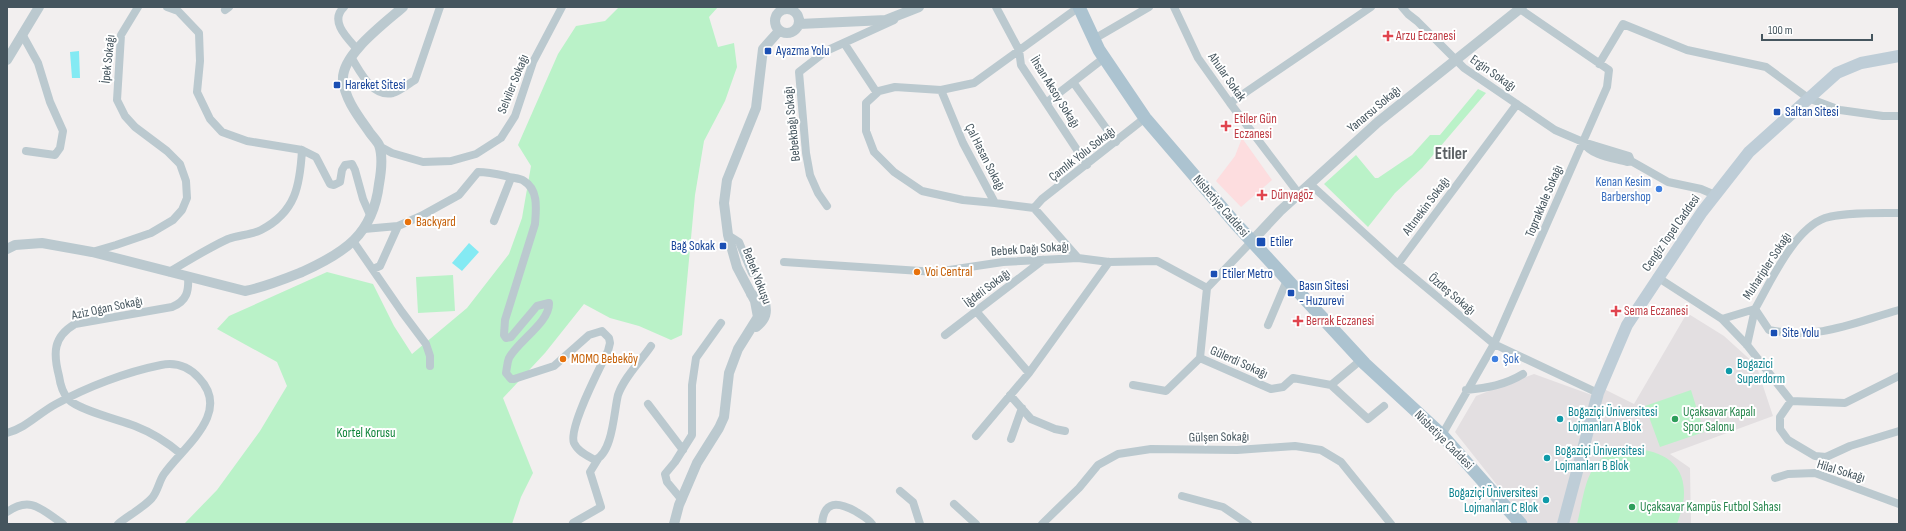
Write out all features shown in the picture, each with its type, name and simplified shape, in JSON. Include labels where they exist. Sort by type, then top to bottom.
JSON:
[{"type":"main road","name":"Nisbetiye Caddesi","points":[[1079,7],[1104,58],[1145,118],[1287,280],[1361,360],[1442,435],[1520,524]]},
{"type":"main road","name":"Cengiz Topel Caddesi","points":[[1566,508],[1598,393],[1627,325],[1657,277],[1715,195],[1749,152],[1837,73],[1861,63],[1899,56]]},
{"type":"main road","points":[[1557,524],[1566,508]]},
{"type":"main road","points":[[1563,524],[1566,508]]},
{"type":"street","points":[[7,60],[39,7]]},
{"type":"street","name":"İpek Sokağı","points":[[92,252],[151,233],[172,220],[182,210],[187,198],[186,181],[180,164],[167,151],[135,127],[125,116],[117,100],[120,35],[138,7]]},
{"type":"street","points":[[167,7],[178,11],[199,33],[200,61],[197,92],[210,119],[222,132],[247,141],[302,150],[316,157],[330,184],[334,185],[340,182],[342,170],[346,165],[352,164],[363,199],[370,215]]},
{"type":"street","points":[[344,7],[339,12],[338,21],[342,33],[354,53],[369,84],[381,92],[393,93],[415,80],[440,7]]},
{"type":"street","points":[[7,249],[15,245],[42,243],[92,252],[245,291],[267,287],[330,259],[353,241],[364,229],[378,193],[381,170],[379,146],[351,106],[343,79],[347,61],[403,7]]},
{"type":"street","name":"Selviler Sokağı","points":[[379,146],[392,153],[423,162],[451,161],[476,154],[501,138],[515,116],[533,62],[562,7]]},
{"type":"street","name":"İhsan Aksoy Sokağı","points":[[996,7],[1019,50],[1021,65],[1087,165]]},
{"type":"street","points":[[995,203],[963,200],[922,191],[894,172],[874,152],[866,131],[866,103],[877,93],[895,87],[941,90],[974,83],[1079,7]]},
{"type":"street","points":[[1094,38],[1149,7]]},
{"type":"street","name":"Ahular Sokak","points":[[1174,7],[1198,58],[1299,194]]},
{"type":"street","points":[[1230,103],[1371,7]]},
{"type":"street","name":"Ergin Sokağı","points":[[1402,7],[1455,60],[1555,130],[1583,142],[1629,156],[1631,160],[1668,182],[1701,189],[1715,195]]},
{"type":"street","points":[[790,8],[798,14],[799,24],[792,33],[788,34],[779,31],[775,24],[777,14],[784,9],[790,8]]},
{"type":"street","points":[[799,24],[886,20],[917,8]]},
{"type":"street","name":"Bebekbağı Sokağı","points":[[827,206],[818,193],[810,175],[806,153],[799,72],[826,51],[917,8]]},
{"type":"street","points":[[1519,8],[1600,64],[1623,24],[1687,50],[1766,67],[1808,98],[1840,110],[1883,116],[1899,116]]},
{"type":"street","name":"Yanarsu Sokağı","points":[[1252,241],[1299,194],[1378,122],[1519,8]]},
{"type":"street","name":"Bebek Yokuşu","points":[[682,500],[698,463],[724,418],[729,373],[738,348],[747,334],[762,322],[766,313],[764,300],[751,294],[737,267],[728,235],[724,203],[727,180],[756,108],[763,49],[779,31]]},
{"type":"street","points":[[22,34],[38,63],[50,102],[63,131],[60,148],[55,155],[26,151]]},
{"type":"street","points":[[844,43],[877,93]]},
{"type":"street","points":[[1046,103],[1104,58]]},
{"type":"street","name":"Toprakkale Sokağı","points":[[1442,435],[1466,390],[1494,344],[1607,87],[1608,70],[1600,64]]},
{"type":"street","name":"İhsan Aksoy Sokağı","points":[[1073,82],[1116,142]]},
{"type":"street","name":"Çal Hasan Sokağı","points":[[941,90],[963,143],[995,203],[1034,208]]},
{"type":"street","name":"Altınekin Sokağı","points":[[1398,264],[1517,104]]},
{"type":"street","name":"Çamlık Yolu Sokağı","points":[[1034,208],[1042,199],[1145,118]]},
{"type":"street","points":[[169,272],[228,239],[260,230],[280,218],[294,199],[301,174],[302,150]]},
{"type":"street","points":[[364,229],[398,226],[459,196],[478,172],[487,172],[524,181],[536,197],[537,208],[534,224],[505,320],[504,336],[506,338],[511,337],[537,306],[549,303],[549,308],[542,321],[510,356],[507,363],[506,373],[511,379],[514,379],[554,366],[589,335],[602,331],[606,333],[610,343],[608,351],[591,387],[577,421],[573,436],[574,443],[583,454],[595,460],[598,459]]},
{"type":"street","points":[[494,221],[511,178]]},
{"type":"street","name":"Özdeş Sokağı","points":[[1310,184],[1398,264],[1494,344],[1598,393]]},
{"type":"street","points":[[1034,208],[1078,258]]},
{"type":"street","name":"Muharipler Sokağı","points":[[1722,319],[1755,309],[1794,243],[1805,229],[1826,218],[1864,213],[1899,213]]},
{"type":"street","points":[[373,269],[380,266],[398,226]]},
{"type":"street","points":[[728,235],[740,242],[752,273]]},
{"type":"street","points":[[353,241],[426,344],[430,356],[430,366]]},
{"type":"street","points":[[1200,358],[1207,288],[1252,241]]},
{"type":"street","name":"Bebek Dağı Sokağı","points":[[784,262],[936,272],[1003,262],[1078,258],[1109,262],[1157,261],[1207,288]]},
{"type":"street","name":"İğdeli Sokağı","points":[[945,335],[1044,260]]},
{"type":"street","points":[[976,436],[1029,372],[1109,262]]},
{"type":"street","name":"Aziz Ogan Sokağı","points":[[68,399],[60,383],[54,353],[59,339],[67,329],[75,324],[172,307],[181,304],[188,291],[188,277]]},
{"type":"street","points":[[1657,277],[1722,319],[1747,345],[1791,401],[1845,403],[1899,376]]},
{"type":"street","points":[[1268,325],[1287,280]]},
{"type":"street","points":[[1755,309],[1769,330],[1789,334],[1831,330],[1857,324],[1899,310]]},
{"type":"street","points":[[1747,345],[1755,309]]},
{"type":"street","points":[[976,311],[1029,372]]},
{"type":"street","points":[[674,524],[682,500],[664,476],[692,435],[691,391],[696,358],[721,323]]},
{"type":"street","points":[[574,524],[573,523],[577,519],[600,507],[590,472],[609,441],[619,394],[623,384],[651,346]]},
{"type":"street","name":"Gülerdi Sokağı","points":[[1133,385],[1166,391],[1200,358],[1271,389],[1283,387],[1292,378],[1331,385]]},
{"type":"street","points":[[1361,360],[1331,385],[1368,419],[1384,406]]},
{"type":"street","points":[[7,433],[15,431],[56,404],[96,386],[128,374],[162,365],[180,365],[194,372],[209,391],[211,401],[206,421],[164,474],[151,498],[118,524]]},
{"type":"street","points":[[1466,390],[1496,386],[1511,382],[1524,374]]},
{"type":"street","points":[[1010,394],[1031,419],[1055,429],[1065,431]]},
{"type":"street","points":[[68,399],[83,408],[136,426],[162,438],[181,454]]},
{"type":"street","points":[[1791,401],[1780,417],[1780,429],[1788,440],[1815,456],[1826,456],[1850,446],[1899,431]]},
{"type":"street","points":[[648,404],[683,450]]},
{"type":"street","points":[[1011,439],[1022,408]]},
{"type":"street","name":"Gülşen Sokağı","points":[[1042,524],[1079,488],[1098,465],[1118,454],[1151,449],[1237,450],[1295,446],[1320,450],[1341,462],[1391,524]]},
{"type":"street","name":"Hilal Sokağı","points":[[1775,478],[1788,474],[1815,473],[1899,504]]},
{"type":"street","points":[[900,491],[913,502],[920,524]]},
{"type":"street","points":[[1182,496],[1223,507],[1248,524]]},
{"type":"street","points":[[7,512],[14,507],[26,503],[33,503],[63,524]]},
{"type":"street","points":[[822,524],[823,514],[831,506],[842,504],[869,519],[872,524]]},
{"type":"street","points":[[954,504],[976,524]]},
{"type":"shaded area","points":[[1242,138],[1272,180],[1241,207],[1216,181],[1235,156]]},
{"type":"shaded area","points":[[1687,313],[1724,336],[1756,365],[1773,416],[1670,454],[1690,468],[1691,524],[1528,524],[1455,432],[1476,396],[1534,374],[1600,398],[1604,389],[1634,404]]},
{"type":"green space","name":"Kortel Korusu","points":[[619,7],[718,7],[709,17],[718,47],[734,43],[737,67],[725,101],[704,141],[695,195],[682,335],[671,340],[639,326],[610,318],[584,304],[545,353],[503,398],[533,473],[521,497],[512,524],[184,524],[217,490],[260,431],[287,386],[277,362],[217,329],[229,316],[327,272],[373,284],[394,326],[412,354],[467,308],[509,254],[522,218],[531,166],[518,145],[558,54],[576,26],[605,21]]},
{"type":"green space","points":[[1478,89],[1486,93],[1422,168],[1395,193],[1368,227],[1324,184],[1356,155],[1375,178],[1378,178],[1412,155],[1430,135],[1440,135]]},
{"type":"green space","points":[[453,275],[455,311],[418,313],[416,277]]},
{"type":"green space","name":"Uçaksavar Kapalı Spor Salonu","points":[[1691,390],[1704,432],[1660,447],[1645,406]]},
{"type":"green space","points":[[1621,449],[1644,450],[1655,453],[1673,463],[1679,471],[1683,481],[1684,494],[1683,506],[1677,524],[1577,524],[1588,478],[1593,468],[1609,453]]},
{"type":"water","points":[[79,51],[80,78],[72,78],[70,52]]},
{"type":"water","points":[[469,243],[479,252],[462,271],[452,263]]},
{"type":"place","name":"Arzu Eczanesi","points":[[1388,36]]},
{"type":"place","name":"Ayazma Yolu","points":[[768,51]]},
{"type":"place","name":"Hareket Sitesi","points":[[337,85]]},
{"type":"place","name":"Saltan Sitesi","points":[[1777,112]]},
{"type":"place","name":"Etiler Gün Eczanesi","points":[[1226,126]]},
{"type":"place","name":"Kenan Kesim Barbershop","points":[[1659,189]]},
{"type":"place","name":"Dűnyagöz","points":[[1262,195]]},
{"type":"place","name":"Backyard","points":[[408,222]]},
{"type":"place","name":"Etiler","points":[[1261,242]]},
{"type":"place","name":"Bağ Sokak","points":[[723,246]]},
{"type":"place","name":"Voi Central","points":[[917,272]]},
{"type":"place","name":"Etiler Metro","points":[[1214,274]]},
{"type":"place","name":"Basın Sitesi - Huzurevi","points":[[1291,293]]},
{"type":"place","name":"Sema Eczanesi","points":[[1616,311]]},
{"type":"place","name":"Berrak Eczanesi","points":[[1298,321]]},
{"type":"place","name":"Site Yolu","points":[[1774,333]]},
{"type":"place","name":"MOMO Bebeköy","points":[[563,359]]},
{"type":"place","name":"Şok","points":[[1495,359]]},
{"type":"place","name":"Bogazici Superdorm","points":[[1729,371]]},
{"type":"place","name":"Boğaziçi Üniversitesi Lojmanları A Blok","points":[[1560,419]]},
{"type":"place","name":"Uçaksavar Kapalı Spor Salonu","points":[[1675,419]]},
{"type":"place","name":"Boğaziçi Üniversitesi Lojmanları B Blok","points":[[1547,458]]},
{"type":"place","name":"Boğaziçi Üniversitesi Lojmanları C Blok","points":[[1546,500]]},
{"type":"place","name":"Uçaksavar Kampüs Futbol Sahası","points":[[1632,507]]},
{"type":"district","name":"Etiler","points":[[1451,154]]}]
